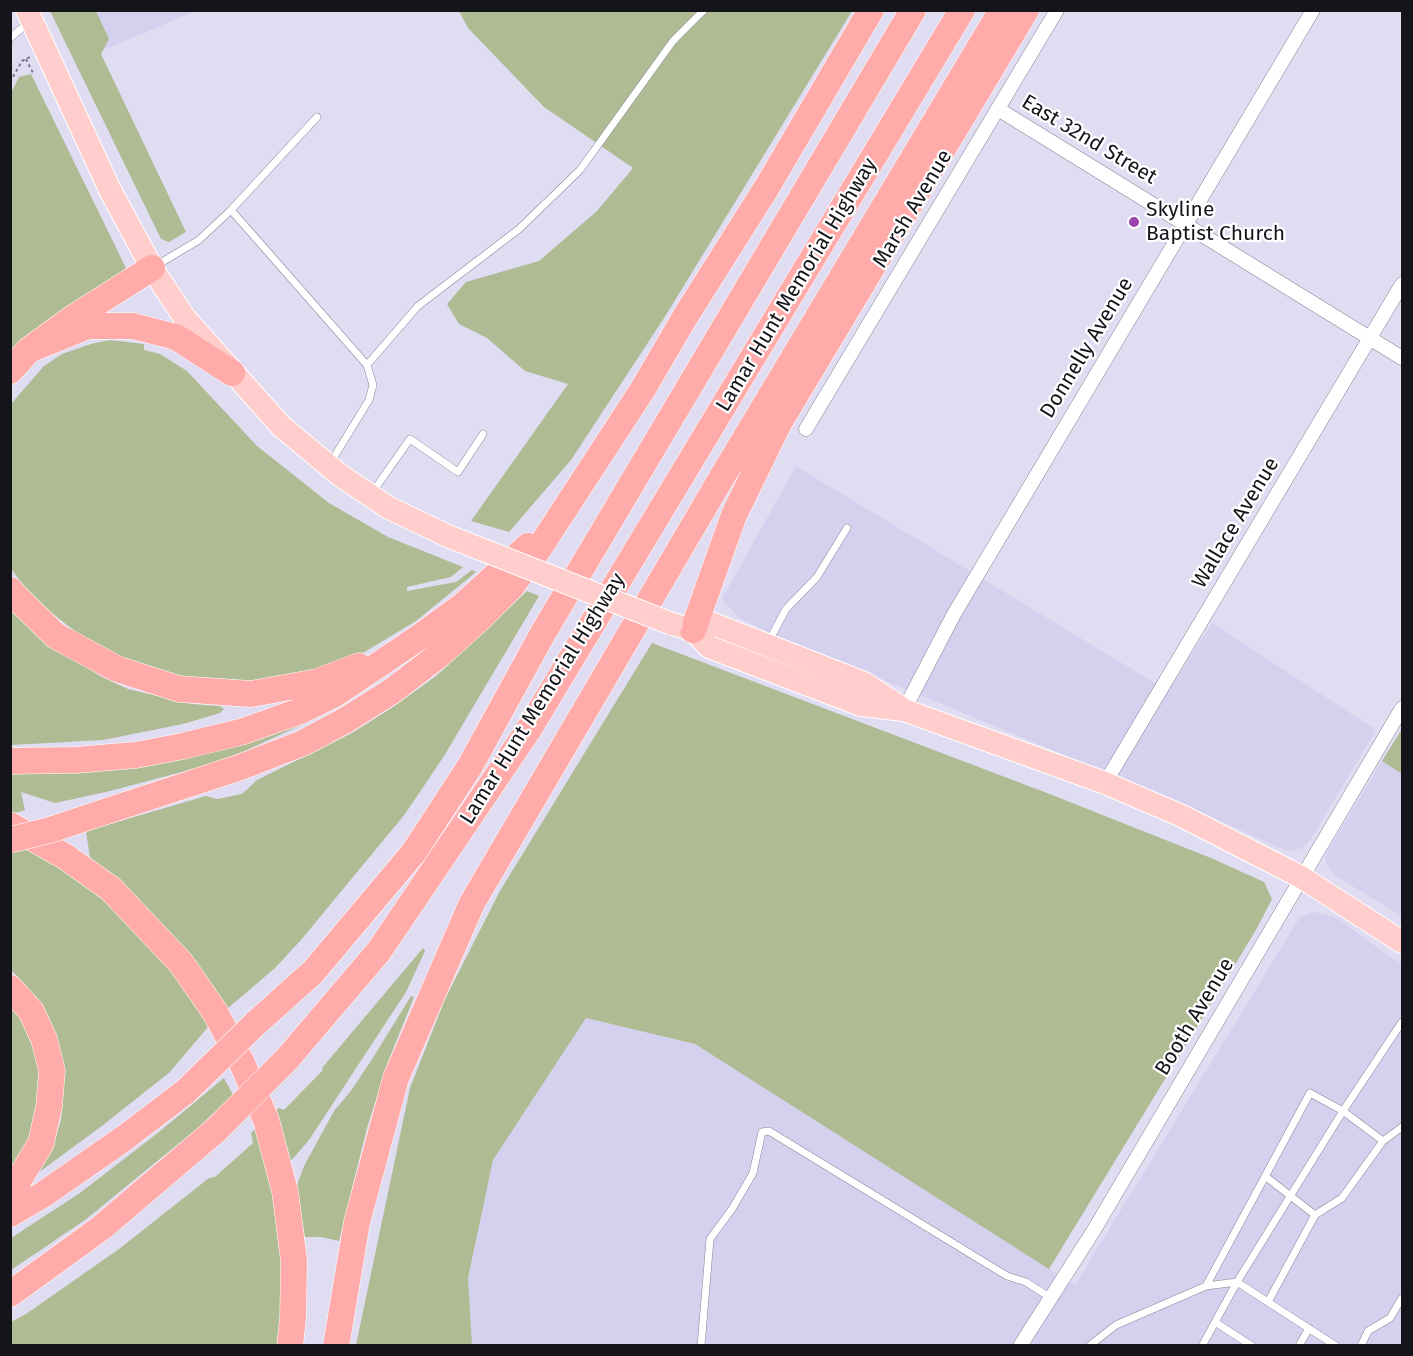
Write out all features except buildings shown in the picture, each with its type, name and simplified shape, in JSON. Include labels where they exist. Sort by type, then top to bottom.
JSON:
[{"type":"highway","points":[[10,840],[190,785],[303,742],[346,720],[392,691],[439,655],[477,621],[511,587],[603,453],[767,187],[871,10]]},
{"type":"highway","name":"Lamar Hunt Memorial Highway","points":[[10,1214],[44,1194],[123,1139],[184,1092],[255,1024],[314,972],[414,852],[470,765],[543,633],[913,10]]},
{"type":"highway","name":"Lamar Hunt Memorial Highway","points":[[10,1294],[101,1228],[216,1130],[287,1059],[379,951],[529,729],[962,10]]},
{"type":"highway","points":[[336,1346],[357,1222],[396,1078],[472,903],[719,482],[1002,10]]},
{"type":"highway","points":[[683,627],[779,423],[1026,10]]},
{"type":"highway","points":[[10,371],[29,350],[152,268]]},
{"type":"highway","points":[[29,350],[88,326],[133,326],[176,337],[232,373]]},
{"type":"highway","points":[[10,761],[76,760],[136,755],[183,746],[241,732],[300,711],[335,694],[462,606],[529,545],[603,453]]},
{"type":"highway","points":[[10,590],[56,636],[117,669],[179,689],[251,694],[316,682],[396,652]]},
{"type":"highway","points":[[10,825],[66,856],[111,889],[182,963],[215,1012],[242,1063],[266,1120],[285,1191],[294,1261],[290,1346]]},
{"type":"highway","points":[[10,988],[31,1011],[44,1039],[52,1071],[50,1107],[40,1143],[10,1191]]},
{"type":"main road","points":[[30,15],[36,54],[152,268],[184,317],[281,426],[329,466],[389,508],[450,537],[683,627],[709,647],[861,705],[904,710],[1105,783],[1182,816],[1301,877],[1402,942]]},
{"type":"main road","points":[[683,627],[713,624],[864,683],[904,710]]},
{"type":"street","name":"Marsh Avenue","points":[[806,429],[1057,10]]},
{"type":"street","name":"Donnelly Avenue","points":[[904,710],[954,614],[1312,10]]},
{"type":"street","name":"East 32nd Street","points":[[998,109],[1402,358]]},
{"type":"street","name":"Wallace Avenue","points":[[1105,783],[1402,284]]},
{"type":"street","name":"Booth Avenue","points":[[1020,1346],[1094,1230],[1402,708]]},
{"type":"lane","points":[[367,365],[418,306],[519,229],[580,170],[674,41],[704,10]]},
{"type":"lane","points":[[10,38],[30,15]]},
{"type":"lane","points":[[152,268],[199,240],[231,210],[317,117]]},
{"type":"lane","points":[[231,210],[367,365],[373,385],[369,400],[329,466]]},
{"type":"lane","points":[[370,495],[410,439],[458,472],[483,434]]},
{"type":"lane","points":[[767,645],[786,609],[818,577],[847,528]]},
{"type":"lane","points":[[1202,1346],[1237,1282],[1343,1110],[1402,1022]]},
{"type":"lane","points":[[1206,1286],[1310,1093],[1343,1110],[1383,1140]]},
{"type":"lane","points":[[1268,1302],[1315,1215],[1342,1198],[1383,1140],[1402,1127]]},
{"type":"lane","points":[[701,1346],[710,1239],[732,1209],[753,1173],[762,1132],[770,1131],[1007,1276],[1026,1282],[1051,1298]]},
{"type":"lane","points":[[1265,1176],[1315,1215]]},
{"type":"lane","points":[[1089,1346],[1116,1325],[1206,1286],[1237,1282],[1336,1346]]},
{"type":"lane","points":[[1361,1346],[1368,1331],[1390,1318],[1402,1298]]},
{"type":"lane","points":[[1215,1322],[1252,1346]]},
{"type":"lane","points":[[1299,1346],[1309,1328]]},
{"type":"path","points":[[33,73],[36,54]]},
{"type":"path","points":[[10,82],[22,61],[36,54]]},
{"type":"shaded area","points":[[52,11],[195,11],[114,46],[74,57]]},
{"type":"shaded area","points":[[796,466],[1168,691],[1212,623],[1376,730],[1310,840],[1303,848],[1286,851],[1185,805],[768,632],[739,618],[722,599]]},
{"type":"shaded area","points":[[1382,761],[1402,774],[1402,916],[1334,875],[1326,864],[1326,854]]},
{"type":"shaded area","points":[[1314,912],[1335,917],[1402,965],[1402,1345],[472,1346],[468,1278],[493,1160],[586,1018],[695,1044],[1075,1285],[1300,917]]},
{"type":"green space","points":[[50,11],[96,11],[109,39],[101,54],[186,232],[169,242],[161,239]]},
{"type":"green space","points":[[459,11],[852,11],[666,315],[571,460],[509,532],[471,521],[568,384],[525,371],[487,338],[459,324],[447,304],[466,282],[539,261],[597,211],[633,168],[544,107],[468,28]]},
{"type":"green space","points":[[31,74],[127,270],[11,359],[11,93],[19,77]]},
{"type":"green space","points":[[110,340],[144,344],[144,350],[160,354],[187,371],[257,446],[329,503],[388,537],[463,567],[451,577],[407,587],[407,591],[456,582],[472,570],[476,572],[416,621],[356,657],[276,681],[216,684],[153,672],[94,646],[44,607],[25,589],[11,568],[10,405],[44,366],[62,354]]},
{"type":"green space","points":[[527,591],[539,596],[444,756],[405,814],[301,940],[275,968],[227,1009],[111,875],[90,858],[86,831],[206,796],[217,799],[242,794],[257,780],[352,733],[393,707],[436,676]]},
{"type":"green space","points":[[10,610],[48,643],[102,677],[128,689],[192,704],[220,706],[224,709],[220,713],[183,724],[103,740],[11,745]]},
{"type":"green space","points":[[652,643],[1211,858],[1264,882],[1272,899],[1256,930],[1049,1269],[695,1044],[586,1018],[493,1160],[468,1278],[472,1345],[356,1345],[410,1088],[445,999],[500,891]]},
{"type":"green space","points":[[344,702],[314,719],[212,764],[55,803],[21,792],[25,810],[15,813],[11,811],[10,764],[78,763]]},
{"type":"green space","points":[[1402,729],[1402,774],[1382,761]]},
{"type":"green space","points":[[19,843],[52,856],[133,920],[213,1021],[170,1072],[38,1173],[53,1144],[61,1120],[63,1091],[43,1010],[11,970],[11,846]]},
{"type":"green space","points":[[423,948],[425,951],[406,992],[309,1140],[290,1162],[275,1111],[279,1108],[284,1110],[323,1070],[322,1068]]},
{"type":"green space","points":[[411,996],[414,997],[388,1062],[367,1128],[339,1241],[321,1237],[305,1237],[296,1188],[304,1166],[334,1111],[371,1061]]},
{"type":"green space","points":[[10,1001],[30,1032],[42,1075],[37,1126],[10,1171]]},
{"type":"green space","points":[[224,1078],[233,1095],[199,1127],[85,1220],[11,1270],[11,1238],[80,1193]]},
{"type":"green space","points":[[262,1122],[283,1220],[285,1345],[11,1346],[11,1322],[119,1249],[209,1178],[215,1177],[253,1143],[251,1133]]},
{"type":"place","name":"Skyline Baptist Church","points":[[1134,222]]}]
